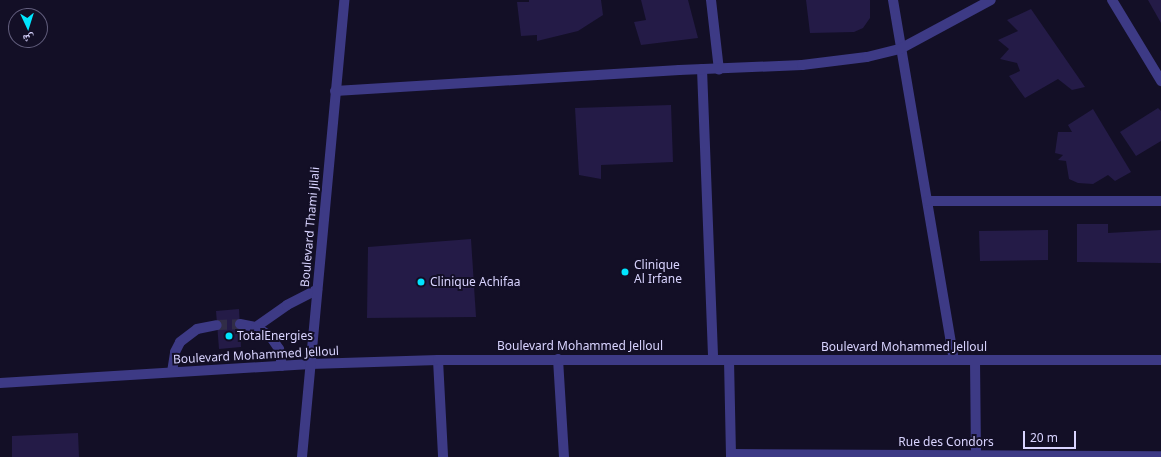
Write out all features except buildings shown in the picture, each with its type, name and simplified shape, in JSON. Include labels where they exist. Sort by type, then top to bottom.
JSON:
[{"type":"street","name":"Boulevard Thami Jilali","points":[[302,457],[344,0]]},
{"type":"street","points":[[711,0],[719,70]]},
{"type":"street","points":[[893,0],[900,49],[928,201],[954,360]]},
{"type":"street","points":[[335,91],[702,69],[719,70],[802,65],[867,57],[900,49],[991,0]]},
{"type":"street","points":[[1112,0],[1161,82]]},
{"type":"street","points":[[702,69],[713,360]]},
{"type":"street","points":[[928,201],[1161,201]]},
{"type":"street","points":[[256,327],[287,305],[317,290]]},
{"type":"street","points":[[240,324],[256,327],[275,342],[282,366]]},
{"type":"street","points":[[172,372],[175,352],[180,342],[197,329],[217,325]]},
{"type":"street","points":[[558,359],[564,457]]},
{"type":"street","points":[[438,360],[443,457]]},
{"type":"street","name":"Boulevard Mohammed Jelloul","points":[[0,383],[310,364],[438,360],[1161,360]]},
{"type":"street","points":[[729,360],[731,455]]},
{"type":"street","points":[[975,360],[976,456]]},
{"type":"street","name":"Rue des Condors","points":[[731,455],[1161,456]]},
{"type":"tunnel","points":[[217,325],[240,324]]},
{"type":"place","name":"Clinique Al Irfane","points":[[625,272]]},
{"type":"place","name":"Clinique Achifaa","points":[[421,282]]},
{"type":"place","name":"TotalEnergies","points":[[229,336]]}]
